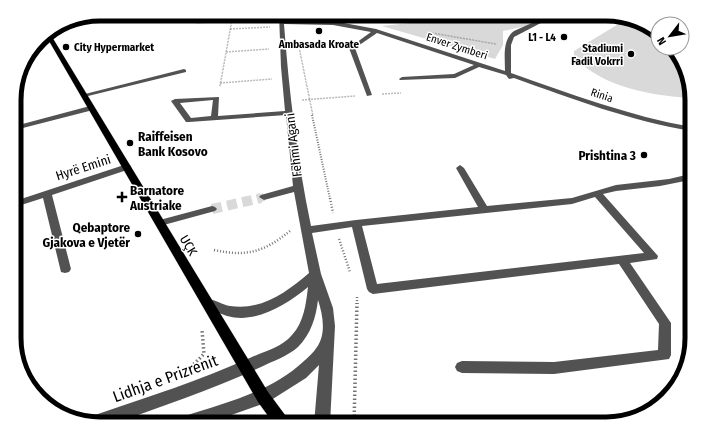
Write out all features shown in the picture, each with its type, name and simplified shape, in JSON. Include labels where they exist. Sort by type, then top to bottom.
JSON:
[{"type":"main road","name":"UÇK","points":[[50,39],[84,95],[90,108],[160,222],[263,397],[278,417]]},
{"type":"street","name":"Enver Zymberi","points":[[282,21],[333,23],[376,31],[508,74],[510,78],[575,103]]},
{"type":"street","name":"Fehmi Agani","points":[[263,397],[301,373],[316,359],[327,341],[329,326],[327,308],[315,274],[298,188],[284,67],[282,21]]},
{"type":"street","name":"Enver Zymberi","points":[[508,74],[508,46],[511,36],[516,32],[539,21]]},
{"type":"street","points":[[369,95],[352,48],[376,31]]},
{"type":"street","points":[[402,79],[455,76],[478,65]]},
{"type":"street","points":[[84,95],[184,71]]},
{"type":"street","name":"Rinia","points":[[508,74],[601,107],[658,123],[685,128]]},
{"type":"street","points":[[214,118],[217,98],[175,101],[189,120],[289,113]]},
{"type":"street","points":[[21,126],[90,108]]},
{"type":"street","name":"Hyrë Emini","points":[[21,202],[127,167]]},
{"type":"street","points":[[460,168],[484,210]]},
{"type":"street","points":[[306,230],[356,223],[572,202],[615,188],[675,182],[685,179]]},
{"type":"street","points":[[264,197],[298,188]]},
{"type":"street","name":"Hyrë Emini","points":[[46,193],[65,269]]},
{"type":"street","points":[[356,223],[373,289],[653,256],[597,194]]},
{"type":"street","points":[[160,222],[212,209]]},
{"type":"street","points":[[462,367],[554,368],[664,355],[665,323],[622,260]]},
{"type":"street","name":"Fehmi Agani","points":[[246,367],[285,349],[298,339],[306,324],[311,308],[315,274]]},
{"type":"street","points":[[208,303],[228,310],[244,312],[260,311],[296,292],[315,274]]},
{"type":"street","points":[[322,417],[327,341]]},
{"type":"street","name":"Lidhja e Prizrenit","points":[[111,417],[246,367]]},
{"type":"street","points":[[205,417],[263,397]]},
{"type":"path","points":[[217,98],[232,21]]},
{"type":"path","points":[[230,29],[282,21]]},
{"type":"path","points":[[392,23],[410,21]]},
{"type":"path","points":[[431,33],[508,46]]},
{"type":"path","points":[[226,52],[276,49]]},
{"type":"path","points":[[220,83],[286,79]]},
{"type":"path","points":[[214,250],[243,254],[253,253],[268,248],[290,231]]},
{"type":"shaded area","points":[[197,21],[229,21],[196,24]]},
{"type":"shaded area","points":[[428,21],[535,21],[526,26],[503,31],[503,45],[495,59],[382,26]]},
{"type":"shaded area","points":[[620,23],[631,25],[650,34],[650,56],[671,56],[681,75],[685,98],[644,92],[613,83],[585,67],[574,57],[574,51]]},
{"type":"tunnel","points":[[259,199],[264,197]]},
{"type":"tunnel","points":[[212,209],[259,199]]},
{"type":"place","name":"Ambasada Kroate","points":[[319,31]]},
{"type":"place","name":"L1 - L4","points":[[564,37]]},
{"type":"place","name":"City Hypermarket","points":[[66,47]]},
{"type":"place","name":"Stadiumi Fadil Vokrri","points":[[631,54]]},
{"type":"place","name":"Raiffeisen Bank Kosovo","points":[[130,143]]},
{"type":"place","name":"Prishtina 3","points":[[644,155]]},
{"type":"place","name":"Barnatore Austriake","points":[[122,197]]},
{"type":"place","name":"Qebaptore Gjakova e Vjetër","points":[[138,234]]}]
